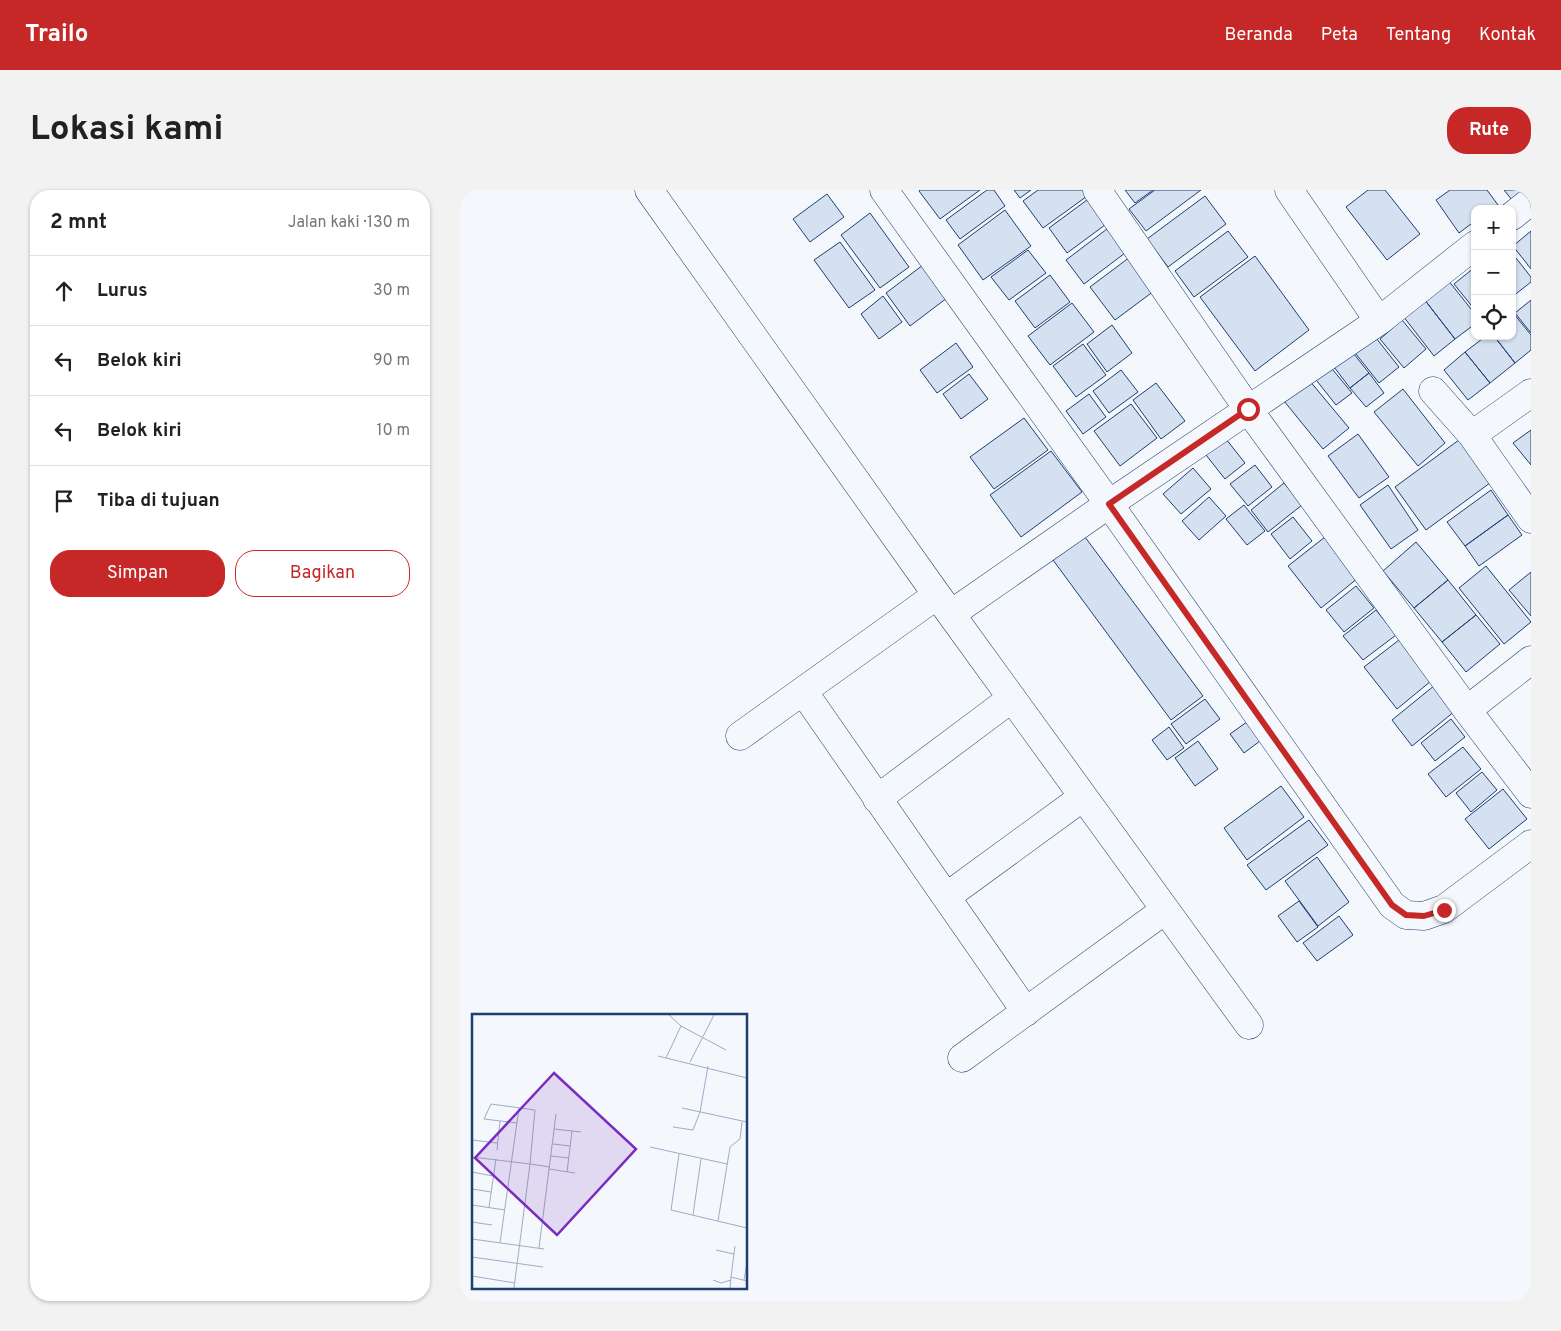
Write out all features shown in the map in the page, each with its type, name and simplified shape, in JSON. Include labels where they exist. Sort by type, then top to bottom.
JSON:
[{"type":"street","points":[[649,190],[944,604],[1249,1025]]},
{"type":"street","points":[[884,190],[1109,504],[1392,905],[1406,915],[1424,916],[1444,910],[1531,844]]},
{"type":"street","points":[[1097,190],[1248,409],[1467,710],[1531,794]]},
{"type":"street","points":[[1288,190],[1379,321]]},
{"type":"street","points":[[1516,213],[1531,201]]},
{"type":"street","points":[[740,736],[803,691],[1109,504],[1379,321],[1471,248]]},
{"type":"street","points":[[1433,391],[1472,435],[1531,519]]},
{"type":"street","points":[[1472,435],[1531,393]]},
{"type":"street","points":[[1467,710],[1531,660]]},
{"type":"street","points":[[803,691],[1026,1012]]},
{"type":"street","points":[[877,799],[1012,698]]},
{"type":"street","points":[[946,897],[1083,796]]},
{"type":"street","points":[[962,1058],[1165,910]]},
{"type":"building","points":[[920,190],[980,190],[940,219]]},
{"type":"building","points":[[987,190],[994,190],[1005,206],[960,239],[946,220]]},
{"type":"building","points":[[1014,190],[1031,190],[1020,198]]},
{"type":"building","points":[[1038,190],[1087,190],[1090,194],[1043,228],[1023,201]]},
{"type":"building","points":[[1125,190],[1153,190],[1135,203]]},
{"type":"building","points":[[1155,190],[1201,190],[1146,231],[1129,209]]},
{"type":"building","points":[[1368,190],[1385,190],[1420,234],[1387,260],[1346,207]]},
{"type":"building","points":[[1450,190],[1487,190],[1498,205],[1471,205],[1471,224],[1459,233],[1436,200]]},
{"type":"building","points":[[1504,190],[1525,190],[1512,200]]},
{"type":"building","points":[[827,194],[844,217],[810,242],[793,219]]},
{"type":"building","points":[[1205,196],[1226,224],[1168,267],[1147,239]]},
{"type":"building","points":[[1091,197],[1109,222],[1067,253],[1049,228]]},
{"type":"building","points":[[1005,210],[1031,246],[983,280],[958,245]]},
{"type":"building","points":[[870,213],[909,267],[880,288],[841,235]]},
{"type":"building","points":[[1111,226],[1129,250],[1084,284],[1066,260]]},
{"type":"building","points":[[1228,231],[1248,257],[1194,297],[1175,271]]},
{"type":"building","points":[[1531,231],[1531,269],[1516,250],[1516,244]]},
{"type":"building","points":[[840,242],[875,290],[849,308],[814,260]]},
{"type":"building","points":[[1028,250],[1046,273],[1009,300],[991,277]]},
{"type":"building","points":[[1134,254],[1158,288],[1115,320],[1090,287]]},
{"type":"building","points":[[1255,256],[1309,330],[1255,371],[1200,297]]},
{"type":"building","points":[[1516,258],[1531,277],[1531,282],[1516,294]]},
{"type":"building","points":[[923,265],[947,298],[910,326],[886,293]]},
{"type":"building","points":[[1471,270],[1471,305],[1454,284]]},
{"type":"building","points":[[1050,275],[1070,302],[1035,328],[1015,301]]},
{"type":"building","points":[[1448,280],[1471,309],[1471,327],[1455,339],[1424,299]]},
{"type":"building","points":[[883,296],[902,322],[879,339],[861,314]]},
{"type":"building","points":[[1424,299],[1455,339],[1434,356],[1403,316]]},
{"type":"building","points":[[1531,300],[1531,333],[1516,314]]},
{"type":"building","points":[[1072,303],[1094,332],[1050,365],[1028,336]]},
{"type":"building","points":[[1516,316],[1531,335],[1531,350],[1515,363],[1497,340],[1516,340]]},
{"type":"building","points":[[1402,320],[1426,349],[1404,368],[1380,339]]},
{"type":"building","points":[[1112,325],[1132,353],[1107,372],[1087,344]]},
{"type":"building","points":[[1372,333],[1399,367],[1379,383],[1352,349]]},
{"type":"building","points":[[1481,340],[1497,340],[1515,363],[1490,383],[1465,352]]},
{"type":"building","points":[[956,343],[973,367],[937,393],[920,370]]},
{"type":"building","points":[[1083,344],[1106,375],[1076,397],[1053,366]]},
{"type":"building","points":[[1350,349],[1369,373],[1350,388],[1331,363]]},
{"type":"building","points":[[1465,352],[1490,383],[1468,400],[1444,370]]},
{"type":"building","points":[[1328,364],[1352,393],[1336,405],[1313,376]]},
{"type":"building","points":[[1121,370],[1138,392],[1109,413],[1093,391]]},
{"type":"building","points":[[1369,373],[1384,393],[1366,407],[1350,388]]},
{"type":"building","points":[[969,374],[988,399],[961,419],[943,394]]},
{"type":"building","points":[[1309,380],[1349,428],[1323,449],[1284,401]]},
{"type":"building","points":[[1156,383],[1185,421],[1161,439],[1133,400]]},
{"type":"building","points":[[1403,389],[1445,443],[1418,466],[1374,412]]},
{"type":"building","points":[[1089,394],[1106,417],[1083,434],[1066,411]]},
{"type":"building","points":[[1131,404],[1157,438],[1120,466],[1094,431]]},
{"type":"building","points":[[1024,418],[1048,450],[994,489],[970,457]]},
{"type":"building","points":[[1531,430],[1531,465],[1513,443]]},
{"type":"building","points":[[1222,434],[1245,463],[1225,479],[1202,450]]},
{"type":"building","points":[[1358,434],[1389,477],[1359,498],[1328,456]]},
{"type":"building","points":[[1463,437],[1494,480],[1426,530],[1395,487]]},
{"type":"building","points":[[1051,451],[1082,492],[1021,537],[990,495]]},
{"type":"building","points":[[1255,465],[1272,487],[1248,506],[1230,484]]},
{"type":"building","points":[[1193,468],[1211,489],[1181,514],[1163,494]]},
{"type":"building","points":[[1284,483],[1302,505],[1268,532],[1251,510]]},
{"type":"building","points":[[1388,485],[1418,530],[1391,549],[1360,505]]},
{"type":"building","points":[[1491,490],[1508,515],[1465,546],[1447,522]]},
{"type":"building","points":[[1209,497],[1226,516],[1199,540],[1182,521]]},
{"type":"building","points":[[1244,505],[1265,531],[1247,545],[1226,519]]},
{"type":"building","points":[[1508,515],[1522,535],[1479,566],[1465,546]]},
{"type":"building","points":[[1293,517],[1312,541],[1290,559],[1271,534]]},
{"type":"building","points":[[1085,537],[1203,696],[1171,720],[1053,560]]},
{"type":"building","points":[[1325,537],[1358,578],[1321,608],[1288,566]]},
{"type":"building","points":[[1416,542],[1448,580],[1414,608],[1383,571]]},
{"type":"building","points":[[1486,566],[1531,622],[1504,644],[1459,588]]},
{"type":"building","points":[[1531,572],[1531,616],[1509,590]]},
{"type":"building","points":[[1448,580],[1476,615],[1442,642],[1414,608]]},
{"type":"building","points":[[1356,586],[1374,608],[1344,632],[1326,610]]},
{"type":"building","points":[[1376,610],[1396,635],[1363,660],[1343,636]]},
{"type":"building","points":[[1476,615],[1500,644],[1466,672],[1442,642]]},
{"type":"building","points":[[1399,640],[1431,681],[1397,709],[1364,667]]},
{"type":"building","points":[[1435,685],[1455,711],[1412,746],[1392,720]]},
{"type":"building","points":[[1205,699],[1220,719],[1186,744],[1171,724]]},
{"type":"building","points":[[1251,719],[1264,738],[1244,753],[1230,734]]},
{"type":"building","points":[[1451,719],[1465,737],[1435,761],[1421,743]]},
{"type":"building","points":[[1169,727],[1184,748],[1167,760],[1152,740]]},
{"type":"building","points":[[1198,741],[1218,769],[1195,786],[1175,758]]},
{"type":"building","points":[[1463,747],[1481,769],[1446,797],[1428,774]]},
{"type":"building","points":[[1482,772],[1497,790],[1471,812],[1456,793]]},
{"type":"building","points":[[1281,786],[1304,817],[1247,860],[1224,828]]},
{"type":"building","points":[[1503,789],[1527,819],[1489,849],[1465,819]]},
{"type":"building","points":[[1309,820],[1328,845],[1266,890],[1247,865]]},
{"type":"building","points":[[1317,857],[1349,902],[1318,926],[1285,881]]},
{"type":"building","points":[[1299,901],[1318,927],[1297,942],[1278,916]]},
{"type":"building","points":[[1339,916],[1353,935],[1317,961],[1303,943]]},
{"type":"route","points":[[1248,409],[1109,504],[1392,905],[1406,915],[1424,916],[1444,910]]}]
